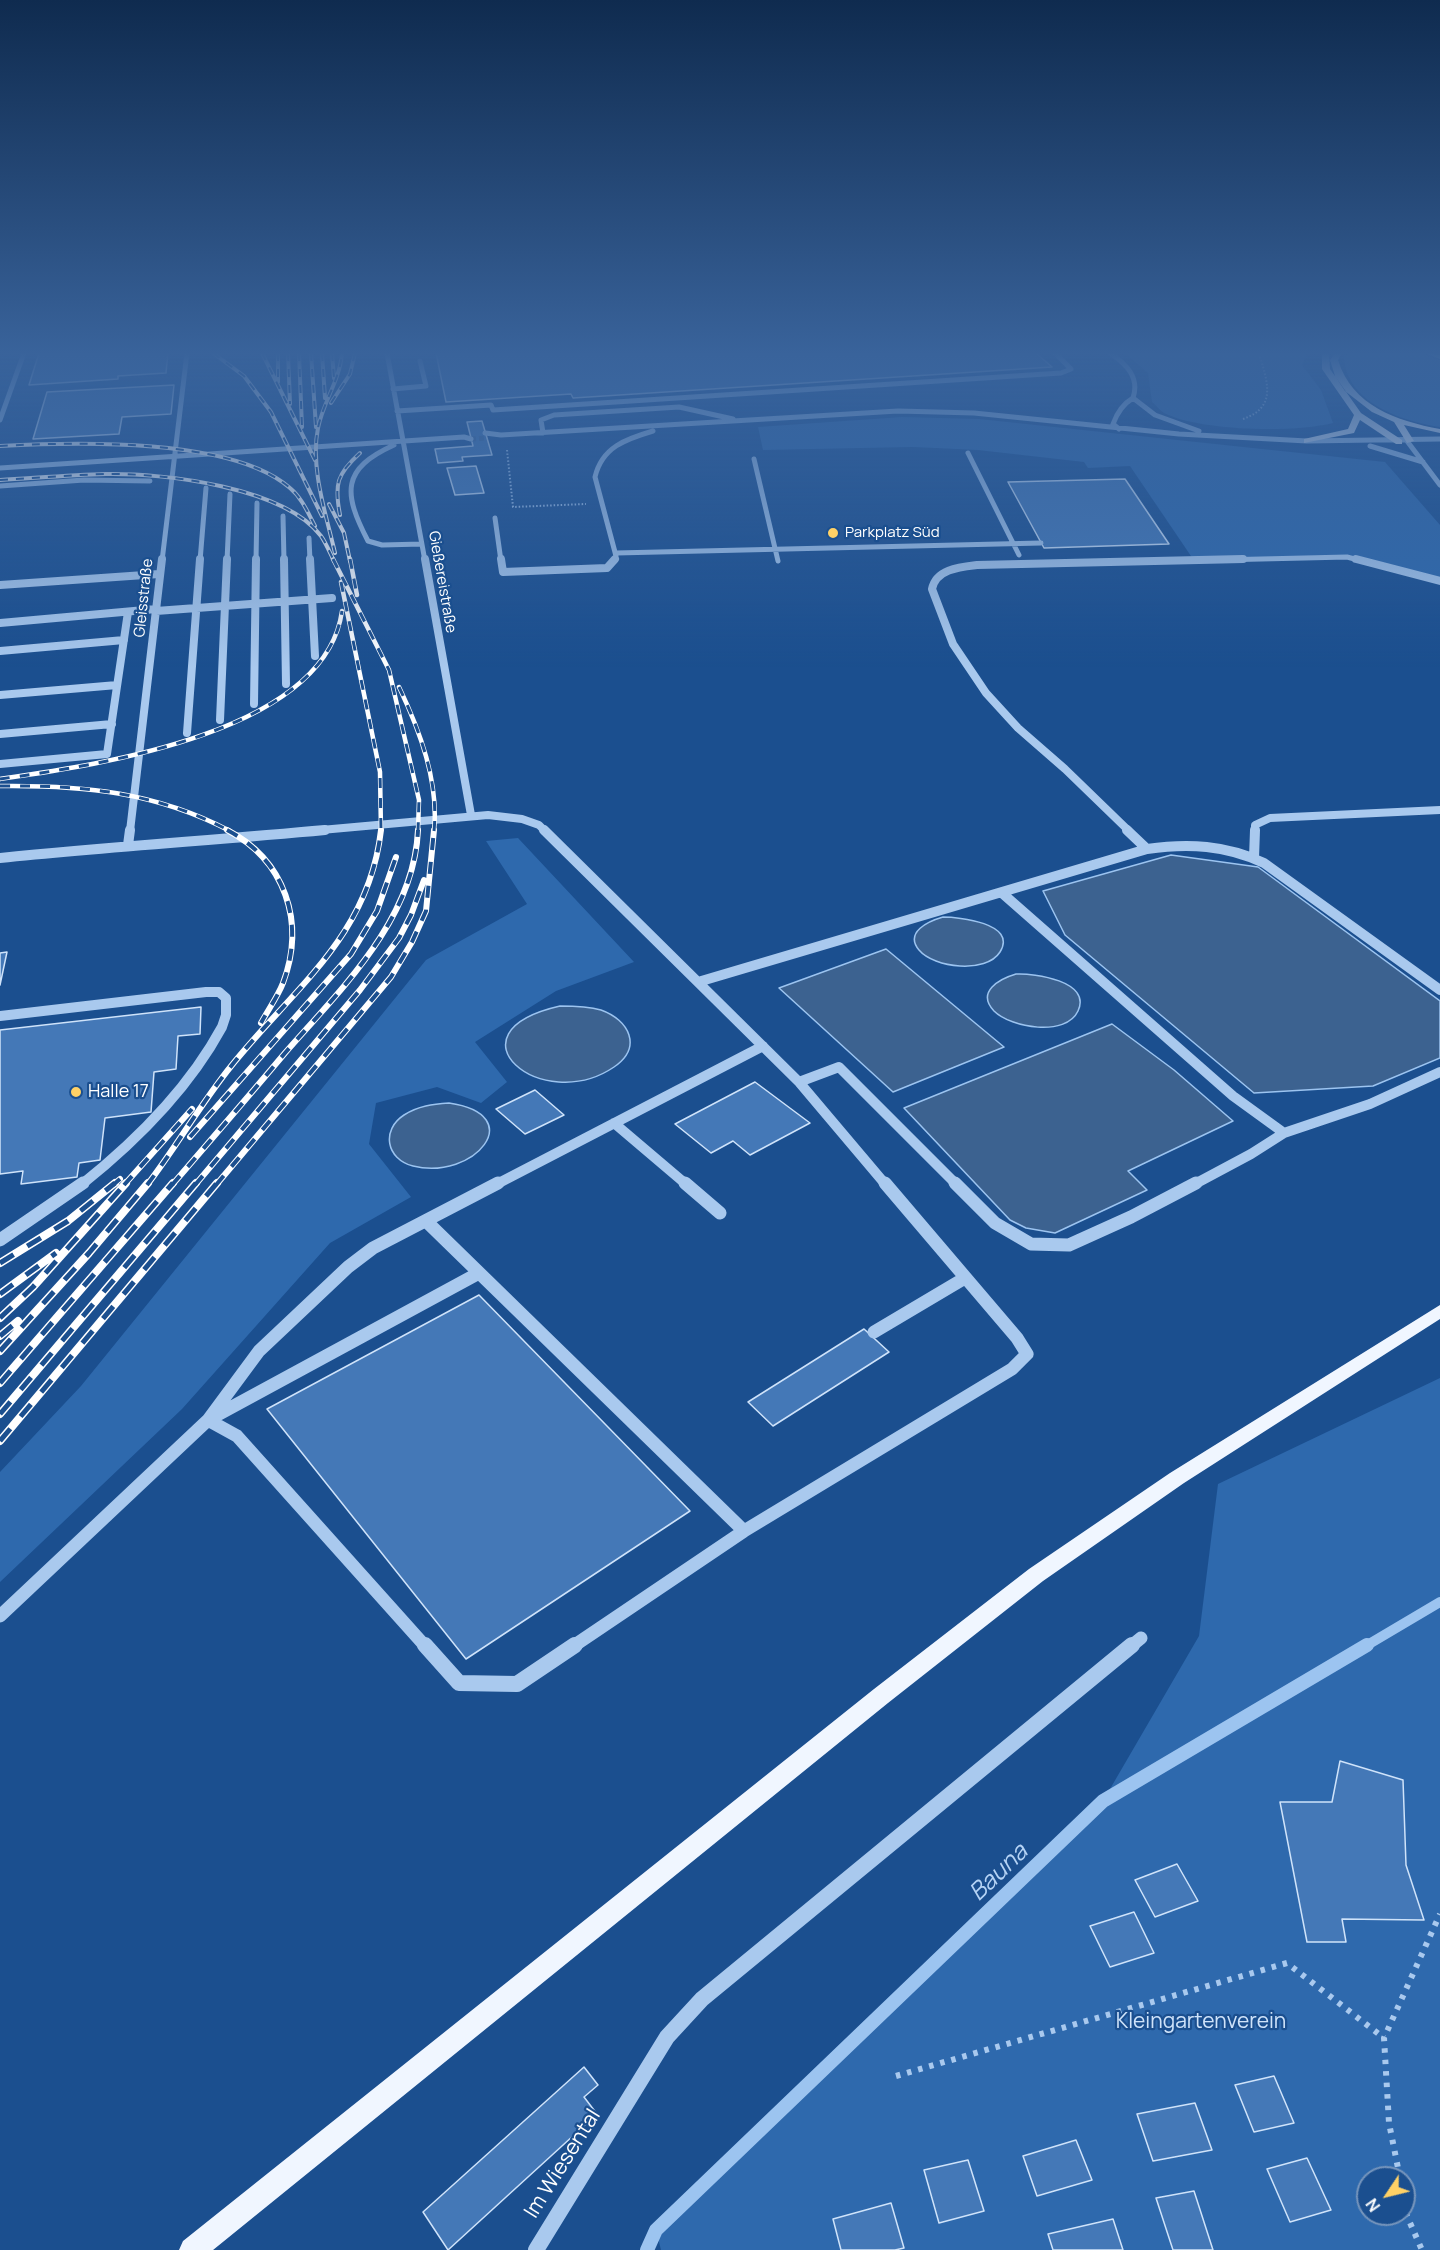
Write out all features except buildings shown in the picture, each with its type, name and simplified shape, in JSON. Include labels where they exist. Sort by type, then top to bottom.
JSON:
[{"type":"main road","points":[[192,2250],[872,1703],[1036,1575],[1176,1478],[1440,1311]]},
{"type":"street","points":[[0,468],[146,458]]},
{"type":"street","name":"Gleisstraße","points":[[128,845],[175,458]]},
{"type":"street","points":[[368,458],[356,470],[350,481],[352,505],[368,540],[382,545],[422,544]]},
{"type":"street","name":"Gießereistraße","points":[[406,458],[471,815]]},
{"type":"street","points":[[495,518],[502,572],[607,568],[614,563],[616,553],[595,477],[601,458]]},
{"type":"street","points":[[970,458],[1019,555]]},
{"type":"street","points":[[1411,458],[1423,462]]},
{"type":"street","points":[[1420,458],[1440,485]]},
{"type":"street","points":[[754,459],[778,561]]},
{"type":"street","points":[[0,486],[84,480],[150,481]]},
{"type":"street","points":[[187,733],[206,488]]},
{"type":"street","points":[[220,720],[230,494]]},
{"type":"street","points":[[254,704],[257,503]]},
{"type":"street","points":[[283,516],[286,684]]},
{"type":"street","points":[[309,538],[315,656]]},
{"type":"street","points":[[616,553],[1041,543]]},
{"type":"street","points":[[1147,849],[1065,769],[1018,728],[986,693],[953,644],[932,589],[935,578],[955,569],[984,565],[1347,557],[1440,581]]},
{"type":"street","points":[[0,585],[159,574]]},
{"type":"street","points":[[0,623],[332,598]]},
{"type":"street","points":[[0,764],[107,754],[128,612]]},
{"type":"street","points":[[0,651],[124,640]]},
{"type":"street","points":[[0,695],[117,685]]},
{"type":"street","points":[[0,734],[112,724]]},
{"type":"street","points":[[1254,858],[1255,825],[1270,818],[1440,810]]},
{"type":"street","points":[[0,858],[128,845],[253,837],[471,815],[499,814],[529,820],[539,825],[799,1082],[1017,1338],[1027,1354],[1012,1369],[744,1531],[518,1684],[459,1683],[237,1437],[207,1420]]},
{"type":"street","points":[[698,982],[1147,849],[1184,845],[1222,849],[1254,858],[1440,990]]},
{"type":"street","points":[[1002,893],[1233,1096],[1284,1132]]},
{"type":"street","points":[[0,1016],[206,992],[219,992],[226,998],[226,1019],[176,1094],[119,1154],[0,1240]]},
{"type":"street","points":[[0,1616],[207,1420],[260,1351],[348,1267],[373,1248],[763,1046]]},
{"type":"street","points":[[799,1082],[839,1067],[995,1223],[1031,1244],[1069,1245],[1231,1165],[1284,1132],[1370,1104],[1440,1072]]},
{"type":"street","points":[[614,1123],[720,1213]]},
{"type":"street","points":[[426,1221],[744,1531]]},
{"type":"street","points":[[207,1420],[479,1273]]},
{"type":"street","points":[[874,1332],[965,1278]]},
{"type":"street","name":"Im Wiesental","points":[[536,2250],[667,2037],[702,1999],[1141,1638]]},
{"type":"path","points":[[506,458],[513,507],[603,504]]},
{"type":"path","points":[[1398,2166],[1389,2123],[1384,2038],[1439,1916]]},
{"type":"path","points":[[896,2076],[1287,1962],[1384,2038]]},
{"type":"path","points":[[1411,2226],[1422,2250]]},
{"type":"green space","points":[[1049,458],[1347,458],[1385,462],[1440,525],[1440,579],[1347,555],[1193,559],[1130,466],[1088,468],[1084,462]]},
{"type":"green space","points":[[518,838],[634,962],[556,991],[475,1042],[507,1082],[481,1103],[437,1087],[376,1103],[369,1144],[411,1197],[330,1243],[182,1409],[0,1582],[0,1472],[81,1386],[426,960],[527,904],[486,841]]},
{"type":"green space","name":"Kleingartenverein","points":[[1440,1378],[1440,2250],[661,2250],[656,2230],[1103,1801],[1199,1636],[1218,1484]]},
{"type":"shaded area","points":[[1171,855],[1258,867],[1440,1001],[1440,1058],[1373,1086],[1254,1093],[1065,935],[1043,891]]},
{"type":"shaded area","points":[[943,917],[972,920],[994,928],[1001,934],[1003,942],[1000,952],[984,964],[972,966],[948,964],[926,956],[915,944],[916,933],[925,924]]},
{"type":"shaded area","points":[[886,949],[1004,1047],[893,1092],[779,988]]},
{"type":"shaded area","points":[[1016,974],[1047,977],[1069,986],[1077,992],[1080,1001],[1078,1011],[1072,1019],[1051,1027],[1025,1025],[1002,1017],[994,1011],[987,998],[992,987]]},
{"type":"shaded area","points":[[560,1006],[580,1006],[601,1010],[619,1020],[629,1035],[630,1043],[623,1059],[614,1067],[586,1080],[559,1082],[534,1076],[516,1065],[506,1050],[509,1034],[525,1018]]},
{"type":"shaded area","points":[[1112,1024],[1174,1070],[1233,1121],[1128,1171],[1147,1190],[1055,1233],[1026,1228],[1010,1220],[904,1108]]},
{"type":"shaded area","points":[[449,1103],[473,1110],[486,1120],[489,1132],[484,1145],[473,1156],[456,1164],[435,1168],[413,1166],[397,1157],[392,1151],[390,1136],[397,1121],[409,1112],[420,1108]]},
{"type":"waterway","name":"Bauna","points":[[1364,1647],[1440,1602]]},
{"type":"waterway","name":"Bauna","points":[[647,2250],[656,2230],[1103,1801],[1367,1645]]},
{"type":"railway","points":[[226,458],[264,471],[290,488],[301,501],[315,526]]},
{"type":"railway","points":[[294,458],[322,516]]},
{"type":"railway","points":[[316,458],[320,491],[335,553]]},
{"type":"railway","points":[[340,515],[337,495],[339,480],[346,467],[355,458]]},
{"type":"railway","points":[[0,480],[130,474],[190,480],[221,486],[280,506],[304,519],[321,536],[333,559]]},
{"type":"railway","points":[[329,504],[344,533],[350,561]]},
{"type":"railway","points":[[333,559],[389,670],[419,800],[418,831]]},
{"type":"railway","points":[[350,559],[357,595]]},
{"type":"railway","points":[[341,582],[380,772],[381,830]]},
{"type":"railway","points":[[0,779],[92,764],[147,752],[201,736],[252,714],[295,687],[326,653],[342,611]]},
{"type":"railway","points":[[399,687],[421,739],[431,776],[434,794],[434,831]]},
{"type":"railway","points":[[0,786],[61,787],[147,799],[175,807],[230,831]]},
{"type":"railway","points":[[227,830],[247,843],[263,858],[276,876],[291,916],[290,960],[281,988],[261,1023]]},
{"type":"railway","points":[[147,1185],[221,1079],[303,985],[345,931],[361,901],[374,867],[381,830]]},
{"type":"railway","points":[[172,1185],[329,1004],[371,951],[389,923],[403,894],[413,863],[418,830]]},
{"type":"railway","points":[[216,1185],[391,977],[412,942],[426,911],[434,830]]},
{"type":"railway","points":[[190,1137],[351,954],[377,911],[396,857]]},
{"type":"railway","points":[[195,1185],[360,990],[399,938],[411,915],[424,880]]},
{"type":"railway","points":[[124,1185],[192,1109]]},
{"type":"railway","points":[[113,1185],[120,1179]]},
{"type":"railway","points":[[0,1263],[68,1221],[115,1183]]},
{"type":"railway","points":[[0,1318],[33,1287],[126,1183]]},
{"type":"railway","points":[[0,1351],[89,1253],[148,1183]]},
{"type":"railway","points":[[0,1383],[173,1183]]},
{"type":"railway","points":[[0,1414],[196,1183]]},
{"type":"railway","points":[[0,1441],[217,1183]]},
{"type":"railway","points":[[0,1294],[56,1253]]},
{"type":"railway","points":[[0,1336],[18,1321]]},
{"type":"place","name":"Parkplatz Süd","points":[[833,533]]},
{"type":"place","name":"Halle 17","points":[[76,1092]]}]
